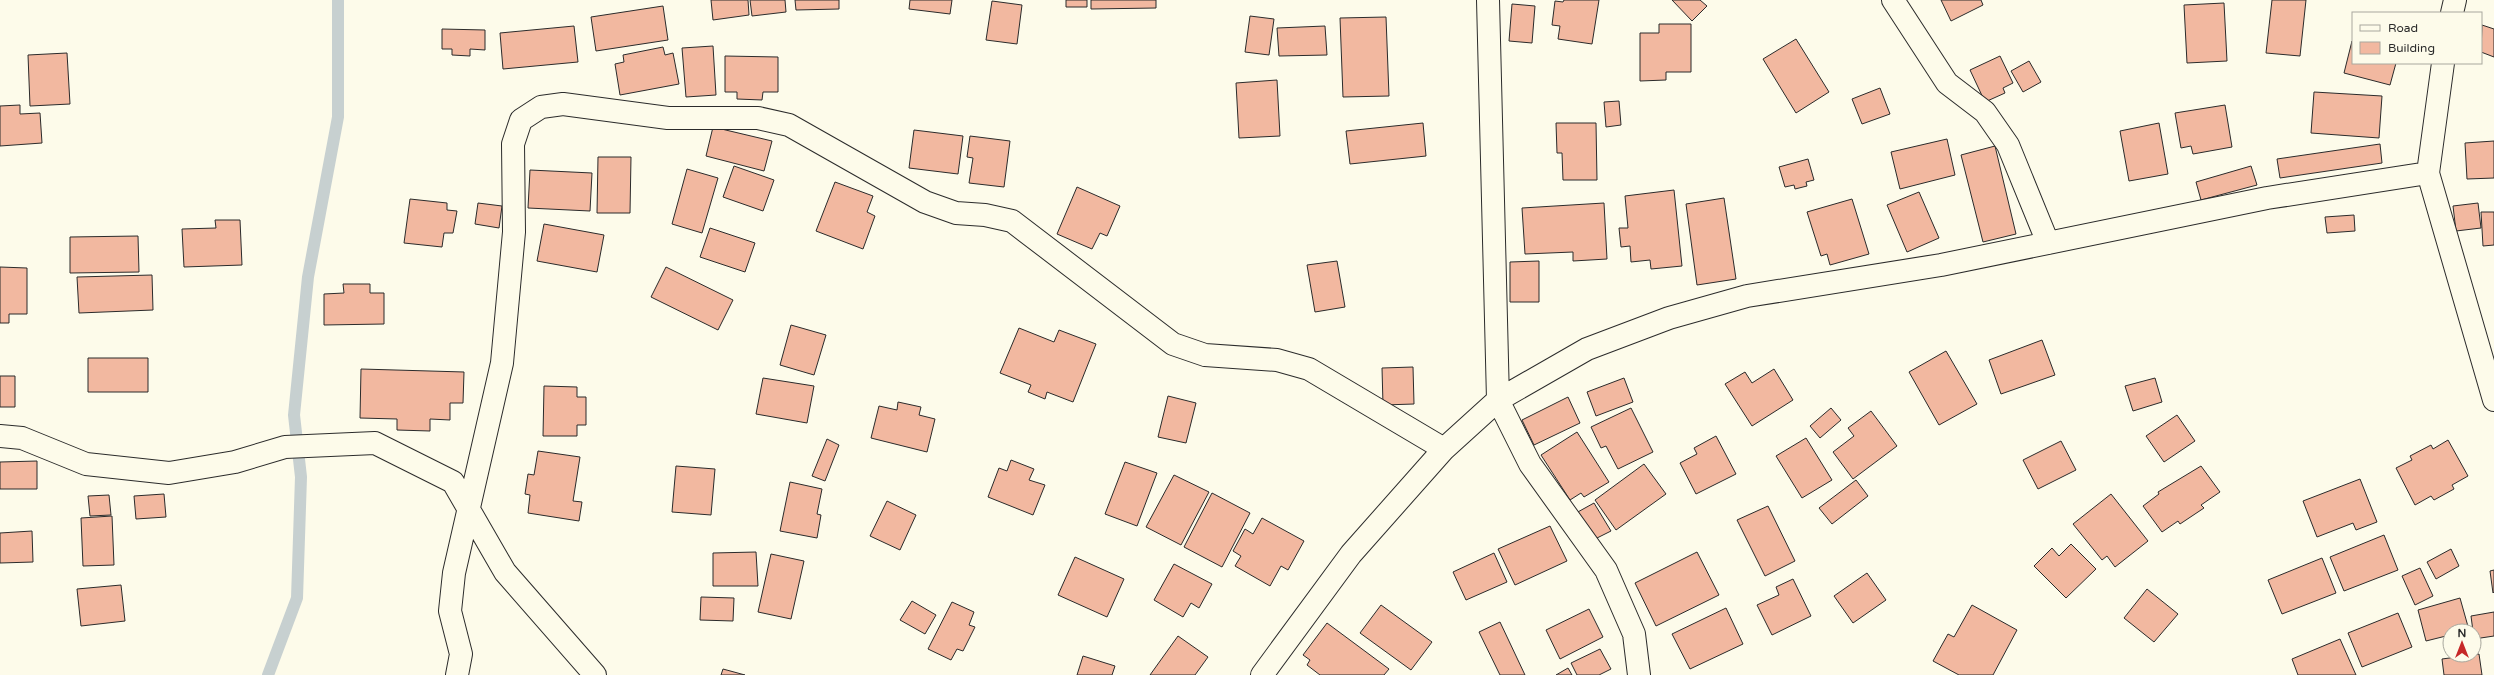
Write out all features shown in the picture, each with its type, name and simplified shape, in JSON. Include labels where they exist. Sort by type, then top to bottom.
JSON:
[{"type":"street","points":[[1488,0],[1498,400],[1530,464],[1606,570],[1634,634],[1639,675]]},
{"type":"street","points":[[1893,0],[1947,83],[1985,112],[2008,144],[2048,244]]},
{"type":"street","points":[[2452,12],[2455,0]]},
{"type":"street","points":[[2443,64],[2428,173],[2494,400]]},
{"type":"street","points":[[457,675],[461,654],[450,611],[454,573],[470,510],[502,363],[514,232],[513,144],[521,120],[541,107],[563,104],[668,118],[758,118],[789,125],[925,202],[956,214],[985,215],[1012,221],[1173,344],[1205,354],[1277,360],[1309,369],[1444,449]]},
{"type":"street","points":[[1262,675],[1352,554],[1444,449],[1498,400],[1587,349],[1669,318],[1747,296],[1941,265],[2267,198],[2428,173]]},
{"type":"street","points":[[0,436],[22,438],[86,464],[169,473],[235,462],[285,447],[375,443],[453,482],[505,572],[595,675]]},
{"type":"building","points":[[711,0],[748,0],[749,15],[713,20]]},
{"type":"building","points":[[750,0],[785,0],[786,12],[752,16]]},
{"type":"building","points":[[795,0],[839,0],[839,9],[796,10]]},
{"type":"building","points":[[910,0],[952,0],[950,14],[909,9]]},
{"type":"building","points":[[1066,0],[1087,0],[1087,7],[1066,7]]},
{"type":"building","points":[[1091,0],[1156,0],[1156,8],[1091,9]]},
{"type":"building","points":[[1564,0],[1599,0],[1592,44],[1558,39],[1560,26],[1552,25],[1555,1],[1563,2]]},
{"type":"building","points":[[1672,0],[1700,0],[1707,6],[1692,21]]},
{"type":"building","points":[[1941,0],[1981,0],[1983,5],[1951,21]]},
{"type":"building","points":[[2272,0],[2306,0],[2300,56],[2266,53]]},
{"type":"building","points":[[992,1],[1022,5],[1017,44],[986,40]]},
{"type":"building","points":[[2224,3],[2227,61],[2187,63],[2184,5]]},
{"type":"building","points":[[1512,4],[1535,6],[1532,43],[1509,41]]},
{"type":"building","points":[[663,6],[668,40],[596,51],[591,17]]},
{"type":"building","points":[[1250,16],[1274,19],[1269,55],[1245,52]]},
{"type":"building","points":[[1386,17],[1389,96],[1343,97],[1340,18]]},
{"type":"building","points":[[1659,24],[1691,24],[1691,72],[1666,72],[1666,80],[1640,81],[1640,33],[1659,33]]},
{"type":"building","points":[[2482,25],[2494,29],[2494,57],[2482,52]]},
{"type":"building","points":[[574,26],[578,62],[503,69],[500,33]]},
{"type":"building","points":[[1325,26],[1327,55],[1279,56],[1277,28]]},
{"type":"building","points":[[442,29],[485,30],[485,50],[470,49],[470,56],[452,55],[452,49],[442,49]]},
{"type":"building","points":[[1796,39],[1829,92],[1796,113],[1763,59]]},
{"type":"building","points":[[2352,41],[2352,64],[2396,64],[2390,85],[2344,73]]},
{"type":"building","points":[[713,46],[716,95],[686,97],[682,48]]},
{"type":"building","points":[[663,47],[665,55],[673,53],[679,84],[620,95],[615,64],[624,62],[623,55]]},
{"type":"building","points":[[67,53],[70,104],[30,106],[28,55]]},
{"type":"building","points":[[725,56],[778,57],[778,92],[763,92],[762,100],[737,99],[737,92],[725,92]]},
{"type":"building","points":[[2000,56],[2013,83],[2003,88],[2005,93],[1985,102],[1970,70]]},
{"type":"building","points":[[2029,61],[2041,82],[2023,92],[2011,71]]},
{"type":"building","points":[[1277,80],[1280,136],[1239,138],[1236,83]]},
{"type":"building","points":[[1880,88],[1890,114],[1862,124],[1852,99]]},
{"type":"building","points":[[2314,92],[2382,96],[2379,138],[2311,133]]},
{"type":"building","points":[[1619,101],[1621,125],[1606,127],[1604,102]]},
{"type":"building","points":[[20,105],[20,114],[40,113],[42,143],[0,146],[0,106]]},
{"type":"building","points":[[2225,105],[2232,147],[2193,154],[2191,146],[2181,148],[2175,113]]},
{"type":"building","points":[[1423,123],[1426,156],[1350,164],[1346,131]]},
{"type":"building","points":[[1556,123],[1596,123],[1597,180],[1563,180],[1562,153],[1557,153]]},
{"type":"building","points":[[2159,123],[2168,174],[2129,181],[2120,131]]},
{"type":"building","points":[[713,127],[772,141],[764,171],[706,156]]},
{"type":"building","points":[[914,130],[963,136],[958,174],[909,168]]},
{"type":"building","points":[[970,136],[1010,141],[1004,187],[969,183],[973,158],[967,157]]},
{"type":"building","points":[[1947,139],[1955,175],[1900,189],[1891,152]]},
{"type":"building","points":[[2494,141],[2494,178],[2467,179],[2465,143]]},
{"type":"building","points":[[2380,144],[2382,163],[2280,178],[2277,159]]},
{"type":"building","points":[[1995,146],[2016,234],[1983,242],[1961,155]]},
{"type":"building","points":[[598,157],[631,157],[630,213],[597,213]]},
{"type":"building","points":[[1808,159],[1814,180],[1806,182],[1807,186],[1795,189],[1794,185],[1785,187],[1779,167]]},
{"type":"building","points":[[734,166],[774,180],[763,211],[723,197]]},
{"type":"building","points":[[2251,166],[2257,185],[2201,200],[2196,182]]},
{"type":"building","points":[[687,169],[718,178],[702,233],[672,224]]},
{"type":"building","points":[[530,170],[592,173],[590,211],[528,208]]},
{"type":"building","points":[[835,182],[873,196],[867,212],[875,216],[863,249],[816,231]]},
{"type":"building","points":[[1077,187],[1120,206],[1107,236],[1100,233],[1092,249],[1057,234]]},
{"type":"building","points":[[1674,190],[1682,266],[1651,269],[1650,260],[1631,262],[1630,246],[1621,247],[1619,228],[1628,228],[1625,196]]},
{"type":"building","points":[[1919,192],[1939,238],[1907,252],[1887,205]]},
{"type":"building","points":[[1724,198],[1736,279],[1697,285],[1686,204]]},
{"type":"building","points":[[410,199],[447,203],[447,210],[457,211],[453,233],[444,233],[442,247],[404,243]]},
{"type":"building","points":[[1852,199],[1869,254],[1830,265],[1827,254],[1821,256],[1807,212]]},
{"type":"building","points":[[478,203],[502,206],[499,228],[475,224]]},
{"type":"building","points":[[1604,203],[1607,259],[1573,261],[1573,252],[1525,254],[1522,208]]},
{"type":"building","points":[[2478,203],[2481,228],[2456,231],[2453,206]]},
{"type":"building","points":[[2481,212],[2494,212],[2494,245],[2483,246]]},
{"type":"building","points":[[2354,215],[2355,231],[2327,233],[2325,217]]},
{"type":"building","points":[[215,220],[240,220],[242,265],[184,267],[182,229],[216,228]]},
{"type":"building","points":[[544,224],[604,235],[597,272],[537,261]]},
{"type":"building","points":[[710,228],[755,243],[745,272],[700,257]]},
{"type":"building","points":[[138,236],[139,272],[70,273],[70,237]]},
{"type":"building","points":[[1337,261],[1345,307],[1315,312],[1307,265]]},
{"type":"building","points":[[1539,261],[1539,302],[1510,302],[1510,262]]},
{"type":"building","points":[[0,267],[27,268],[27,314],[9,314],[9,323],[0,323]]},
{"type":"building","points":[[666,267],[733,300],[718,330],[651,297]]},
{"type":"building","points":[[152,275],[153,310],[79,313],[77,277]]},
{"type":"building","points":[[343,284],[370,284],[370,293],[384,293],[384,324],[324,325],[324,294],[344,293]]},
{"type":"building","points":[[791,325],[826,335],[814,375],[780,365]]},
{"type":"building","points":[[1019,328],[1054,342],[1059,330],[1096,344],[1073,402],[1047,392],[1045,399],[1028,392],[1031,385],[1000,373]]},
{"type":"building","points":[[2042,340],[2055,375],[2001,394],[1989,360]]},
{"type":"building","points":[[1946,351],[1977,404],[1939,425],[1909,372]]},
{"type":"building","points":[[88,358],[148,358],[148,392],[88,392]]},
{"type":"building","points":[[1413,367],[1414,404],[1383,405],[1382,368]]},
{"type":"building","points":[[361,369],[464,372],[463,403],[450,403],[450,420],[430,419],[430,431],[397,430],[397,419],[360,418]]},
{"type":"building","points":[[1774,369],[1793,400],[1752,426],[1725,384],[1745,372],[1752,383]]},
{"type":"building","points":[[0,376],[15,376],[15,407],[0,407]]},
{"type":"building","points":[[763,378],[814,386],[807,423],[756,414]]},
{"type":"building","points":[[1624,378],[1633,402],[1596,416],[1587,392]]},
{"type":"building","points":[[2155,378],[2162,402],[2133,411],[2125,386]]},
{"type":"building","points":[[544,386],[577,387],[577,397],[586,397],[586,425],[577,425],[577,436],[543,436]]},
{"type":"building","points":[[1168,396],[1196,403],[1186,443],[1158,437]]},
{"type":"building","points":[[1568,397],[1580,423],[1534,445],[1522,420]]},
{"type":"building","points":[[898,402],[921,407],[919,415],[935,419],[927,452],[871,438],[879,406],[897,410]]},
{"type":"building","points":[[1631,408],[1653,452],[1618,469],[1606,446],[1601,448],[1591,427]]},
{"type":"building","points":[[1831,408],[1841,420],[1820,438],[1810,426]]},
{"type":"building","points":[[1871,411],[1897,446],[1853,479],[1833,452],[1854,436],[1848,428]]},
{"type":"building","points":[[2177,415],[2195,441],[2164,462],[2146,436]]},
{"type":"building","points":[[1577,432],[1609,482],[1584,497],[1581,493],[1570,500],[1541,455]]},
{"type":"building","points":[[1716,436],[1736,474],[1696,494],[1680,463],[1697,454],[1694,448]]},
{"type":"building","points":[[1806,438],[1832,480],[1802,498],[1776,456]]},
{"type":"building","points":[[827,439],[839,445],[825,481],[812,476]]},
{"type":"building","points":[[2448,440],[2468,476],[2452,485],[2454,489],[2434,500],[2431,496],[2415,505],[2396,468],[2412,460],[2410,456],[2431,445],[2433,449]]},
{"type":"building","points":[[2061,441],[2076,470],[2038,489],[2023,460]]},
{"type":"building","points":[[538,451],[580,457],[573,501],[582,502],[579,521],[528,513],[530,495],[525,494],[528,474],[534,475]]},
{"type":"building","points":[[1011,460],[1034,469],[1029,480],[1045,485],[1033,515],[988,497],[999,468],[1007,471]]},
{"type":"building","points":[[37,461],[37,489],[0,489],[0,462]]},
{"type":"building","points":[[1125,462],[1157,473],[1137,526],[1105,514]]},
{"type":"building","points":[[1644,464],[1666,494],[1616,530],[1595,500]]},
{"type":"building","points":[[676,466],[715,469],[711,515],[672,512]]},
{"type":"building","points":[[2201,466],[2220,492],[2201,505],[2204,508],[2180,524],[2178,521],[2162,532],[2143,506],[2159,494],[2158,492]]},
{"type":"building","points":[[1174,475],[1209,492],[1181,545],[1146,527]]},
{"type":"building","points":[[2360,479],[2377,522],[2356,530],[2353,523],[2317,537],[2303,501]]},
{"type":"building","points":[[1856,480],[1868,496],[1832,524],[1819,508]]},
{"type":"building","points":[[790,482],[822,489],[817,514],[821,515],[817,538],[780,531]]},
{"type":"building","points":[[1212,493],[1250,513],[1222,567],[1184,547]]},
{"type":"building","points":[[164,494],[166,517],[136,519],[134,496]]},
{"type":"building","points":[[2111,494],[2148,541],[2115,567],[2107,556],[2102,560],[2073,524]]},
{"type":"building","points":[[109,495],[111,515],[90,516],[88,496]]},
{"type":"building","points":[[887,501],[916,515],[900,550],[870,536]]},
{"type":"building","points":[[1594,503],[1611,531],[1593,540],[1576,513]]},
{"type":"building","points":[[1768,506],[1795,561],[1765,576],[1737,520]]},
{"type":"building","points":[[112,516],[114,565],[83,566],[81,518]]},
{"type":"building","points":[[1262,518],[1304,541],[1288,570],[1281,566],[1270,586],[1235,566],[1241,556],[1233,551],[1245,529],[1253,534]]},
{"type":"building","points":[[1550,526],[1567,561],[1515,585],[1498,549]]},
{"type":"building","points":[[32,531],[33,562],[0,563],[0,533]]},
{"type":"building","points":[[2384,535],[2398,570],[2344,591],[2330,557]]},
{"type":"building","points":[[2071,544],[2096,569],[2066,598],[2034,566],[2052,548],[2059,556]]},
{"type":"building","points":[[2451,549],[2459,566],[2436,579],[2427,562]]},
{"type":"building","points":[[756,552],[758,586],[713,586],[713,553]]},
{"type":"building","points":[[1697,552],[1719,595],[1656,626],[1635,583]]},
{"type":"building","points":[[1494,553],[1507,582],[1466,600],[1453,572]]},
{"type":"building","points":[[771,554],[804,561],[791,619],[758,612]]},
{"type":"building","points":[[1075,557],[1124,579],[1107,617],[1058,595]]},
{"type":"building","points":[[2322,558],[2336,593],[2282,614],[2268,580]]},
{"type":"building","points":[[1174,564],[1212,584],[1199,608],[1191,603],[1183,617],[1154,600]]},
{"type":"building","points":[[2420,568],[2433,596],[2415,605],[2402,576]]},
{"type":"building","points":[[2494,570],[2494,592],[2493,593],[2490,571]]},
{"type":"building","points":[[1867,573],[1886,600],[1853,623],[1834,596]]},
{"type":"building","points":[[1793,579],[1811,616],[1772,635],[1757,605],[1779,595],[1776,587]]},
{"type":"building","points":[[121,585],[125,621],[81,626],[77,589]]},
{"type":"building","points":[[2147,589],[2178,614],[2154,642],[2124,618]]},
{"type":"building","points":[[701,597],[734,598],[733,621],[700,620]]},
{"type":"building","points":[[2460,598],[2467,623],[2442,623],[2442,637],[2426,641],[2418,610]]},
{"type":"building","points":[[912,601],[936,615],[925,634],[900,620]]},
{"type":"building","points":[[952,602],[974,612],[969,625],[975,627],[963,651],[957,649],[951,660],[928,649]]},
{"type":"building","points":[[1381,605],[1432,642],[1411,670],[1360,633]]},
{"type":"building","points":[[1972,605],[2017,630],[1993,675],[1959,675],[1933,661],[1948,634],[1954,637]]},
{"type":"building","points":[[1726,608],[1743,644],[1690,669],[1672,634]]},
{"type":"building","points":[[1589,609],[1603,637],[1560,659],[1546,630]]},
{"type":"building","points":[[2494,612],[2494,636],[2482,638],[2482,623],[2472,623],[2471,616]]},
{"type":"building","points":[[2398,613],[2412,647],[2362,667],[2348,633]]},
{"type":"building","points":[[1500,622],[1525,675],[1500,675],[1479,632]]},
{"type":"building","points":[[1327,623],[1389,669],[1384,675],[1320,675],[1307,665],[1310,660],[1303,655]]},
{"type":"building","points":[[1178,636],[1208,657],[1195,675],[1150,675]]},
{"type":"building","points":[[2340,639],[2356,675],[2298,675],[2292,659]]},
{"type":"building","points":[[1600,649],[1611,669],[1599,675],[1577,675],[1571,663]]},
{"type":"building","points":[[1083,656],[1115,666],[1112,675],[1077,675]]},
{"type":"building","points":[[2442,663],[2480,663],[2482,675],[2444,675]]},
{"type":"building","points":[[1568,668],[1572,675],[1556,675]]},
{"type":"building","points":[[723,669],[745,675],[721,675]]},
{"type":"waterway","points":[[268,675],[297,598],[301,477],[294,415],[308,277],[338,117],[338,0]]}]
